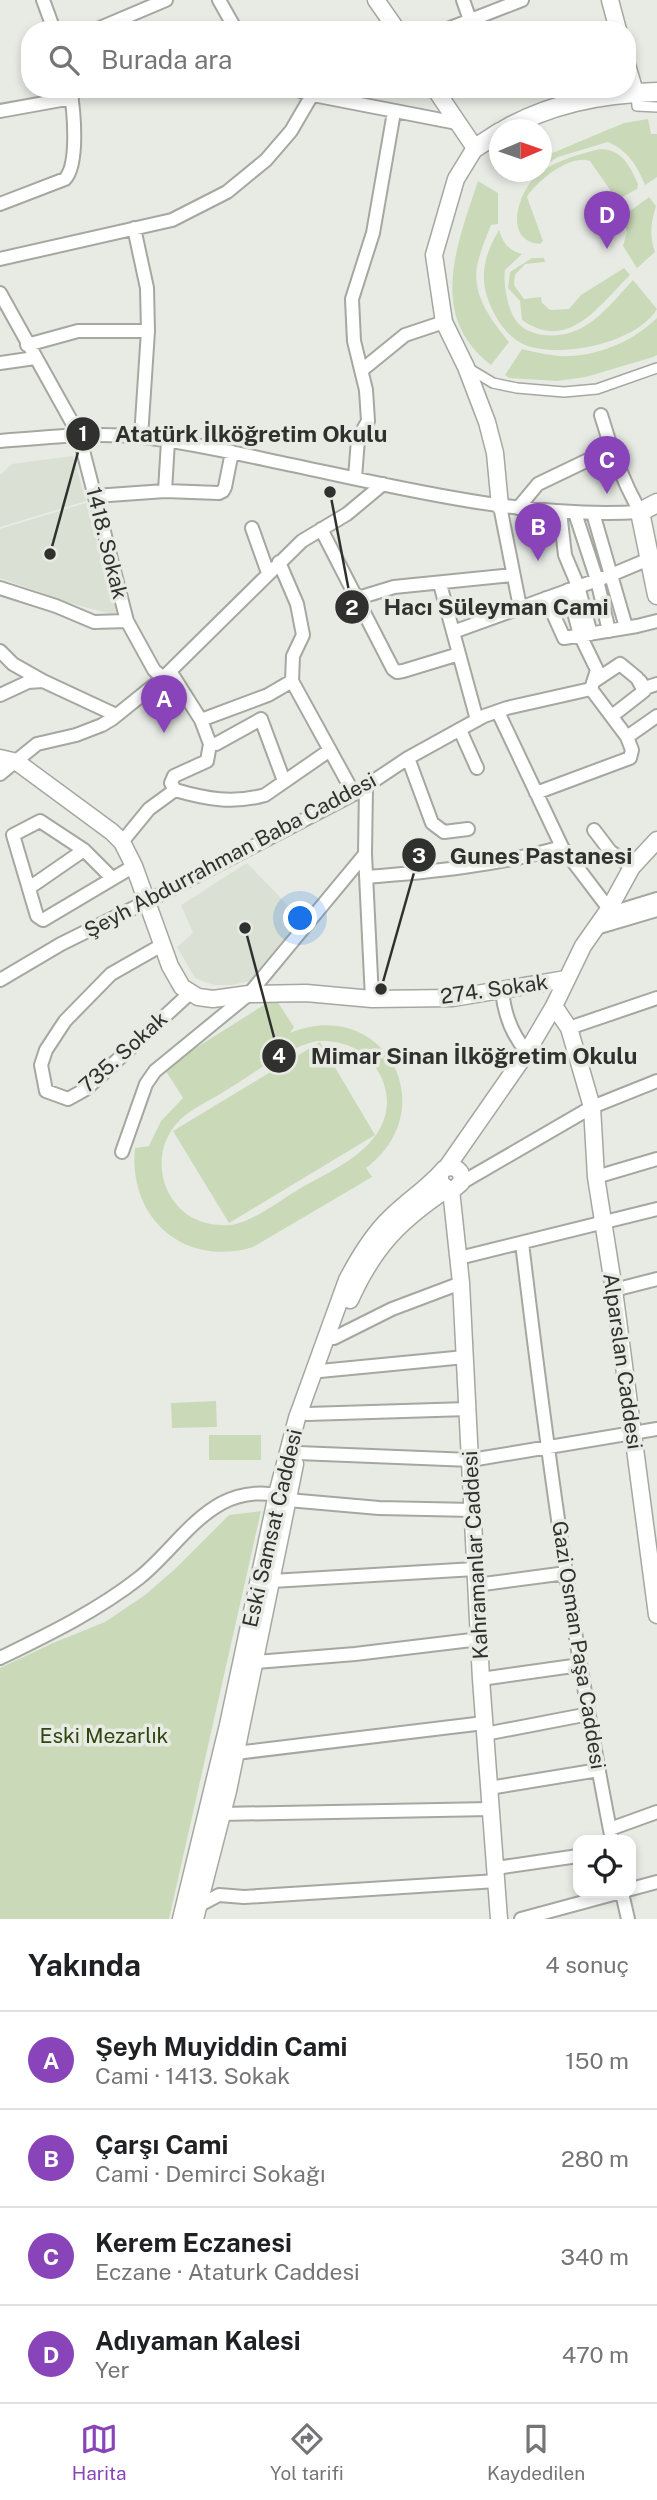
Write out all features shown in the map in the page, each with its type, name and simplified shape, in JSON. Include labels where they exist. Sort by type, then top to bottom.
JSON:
[{"type":"main road","points":[[636,92],[657,93]]},
{"type":"main road","points":[[527,119],[548,109],[593,98]]},
{"type":"main road","points":[[475,148],[489,139]]},
{"type":"main road","points":[[657,503],[640,512],[653,558],[657,595]]},
{"type":"street","points":[[43,0],[51,21]]},
{"type":"street","points":[[116,21],[166,0]]},
{"type":"street","points":[[219,0],[231,21]]},
{"type":"street","points":[[376,0],[391,21]]},
{"type":"street","points":[[463,0],[470,19]]},
{"type":"street","points":[[465,21],[522,0]]},
{"type":"street","points":[[612,1],[616,21]]},
{"type":"street","points":[[657,93],[636,95],[637,106],[657,107]]},
{"type":"street","points":[[0,111],[54,98]]},
{"type":"street","points":[[0,204],[47,187],[71,172],[74,154],[71,98]]},
{"type":"street","points":[[0,259],[172,220],[227,192],[275,150],[291,131],[310,98]]},
{"type":"street","points":[[326,98],[457,123]]},
{"type":"street","points":[[441,98],[475,148],[456,179],[434,255],[444,322],[466,367],[487,422],[495,453],[500,506],[520,607]]},
{"type":"street","points":[[355,478],[358,439],[368,421],[362,370],[354,341],[352,299],[373,233],[394,112]]},
{"type":"street","points":[[134,228],[147,288],[149,331],[141,437]]},
{"type":"street","name":"1418. Sokak","points":[[0,293],[79,435],[127,621],[154,670],[166,674],[201,720],[210,744]]},
{"type":"street","points":[[362,370],[405,335],[444,322]]},
{"type":"street","points":[[27,345],[78,331],[149,331]]},
{"type":"street","points":[[0,363],[35,358]]},
{"type":"street","points":[[466,367],[493,383],[564,392],[597,389],[657,368]]},
{"type":"street","points":[[0,441],[79,435],[141,437],[232,452],[500,506],[575,513],[640,512],[624,483],[601,415]]},
{"type":"street","points":[[165,491],[168,441]]},
{"type":"street","points":[[518,508],[538,484],[611,449]]},
{"type":"street","points":[[96,496],[165,491],[215,494],[223,491],[232,452]]},
{"type":"street","points":[[0,774],[37,744],[89,730],[116,715],[166,674],[302,541],[364,502],[383,484]]},
{"type":"street","points":[[537,793],[630,758],[632,750],[627,737],[592,686],[597,670],[565,555],[560,512]]},
{"type":"street","points":[[575,513],[597,580],[609,631]]},
{"type":"street","points":[[593,513],[626,627]]},
{"type":"street","points":[[252,528],[268,573]]},
{"type":"street","points":[[321,529],[388,662],[397,672],[459,654]]},
{"type":"street","points":[[453,632],[611,576],[653,558]]},
{"type":"street","points":[[279,562],[297,604],[303,635],[293,656],[292,681],[354,794]]},
{"type":"street","points":[[358,598],[394,587],[513,575]]},
{"type":"street","points":[[440,584],[477,720]]},
{"type":"street","points":[[0,588],[56,606],[94,622],[127,621]]},
{"type":"street","points":[[546,598],[564,638],[657,621]]},
{"type":"street","points":[[0,650],[13,664],[43,681],[116,715]]},
{"type":"street","name":"Şeyh Abdurrahman Baba Caddesi","points":[[0,980],[61,944],[354,794],[408,758],[477,720],[507,708],[592,686],[620,664],[637,678]]},
{"type":"street","points":[[612,716],[644,691],[637,678]]},
{"type":"street","points":[[637,678],[645,688],[657,684]]},
{"type":"street","points":[[0,695],[28,682],[43,681]]},
{"type":"street","points":[[201,720],[268,695],[292,681]]},
{"type":"street","points":[[498,712],[562,847],[603,917]]},
{"type":"street","points":[[627,737],[657,716]]},
{"type":"street","points":[[284,781],[261,719],[216,744],[210,744],[207,761],[174,776],[171,783],[174,790],[207,800],[253,799],[265,795],[330,750]]},
{"type":"street","points":[[460,730],[477,768]]},
{"type":"street","points":[[0,758],[17,762],[122,842],[148,901],[162,945],[180,983],[190,993]]},
{"type":"street","points":[[408,758],[432,824],[444,832],[468,829]]},
{"type":"street","points":[[366,786],[365,854],[372,999]]},
{"type":"street","points":[[122,842],[149,809],[174,790]]},
{"type":"street","points":[[112,878],[84,850],[40,821],[13,835],[37,916],[43,920],[134,866]]},
{"type":"street","points":[[594,830],[610,851],[632,867]]},
{"type":"street","points":[[449,1181],[554,1006],[583,946],[632,867],[657,840]]},
{"type":"street","points":[[366,877],[522,859],[562,847]]},
{"type":"street","points":[[29,888],[84,850]]},
{"type":"street","points":[[122,1152],[146,1084],[155,1071],[249,994],[365,854]]},
{"type":"street","points":[[603,917],[657,899]]},
{"type":"street","points":[[603,917],[657,909]]},
{"type":"street","name":"735. Sokak","points":[[162,945],[111,974],[65,1021],[46,1050],[40,1065],[46,1091],[68,1099],[86,1089],[190,993]]},
{"type":"street","name":"274. Sokak","points":[[190,993],[208,999],[249,994],[306,993],[372,999],[453,998],[566,979]]},
{"type":"street","points":[[502,990],[503,1005],[518,1042],[527,1052]]},
{"type":"street","points":[[569,1028],[657,998]]},
{"type":"street","name":"Alparslan Caddesi","points":[[554,1006],[569,1028],[592,1107],[596,1177],[614,1290],[656,1610]]},
{"type":"street","points":[[449,1181],[592,1107],[657,1081]]},
{"type":"street","points":[[596,1177],[657,1159]]},
{"type":"street","name":"Kahramanlar Caddesi","points":[[449,1181],[461,1283],[481,1679],[499,1919]]},
{"type":"street","name":"Eski Samsat Caddesi","points":[[196,1912],[256,1662],[272,1581],[282,1497],[298,1453],[320,1371],[358,1284],[384,1242],[404,1219],[449,1181]]},
{"type":"street","name":"Eski Samsat Caddesi","points":[[181,1919],[282,1497],[297,1418],[347,1280],[374,1235],[391,1217],[449,1181]]},
{"type":"street","points":[[459,1258],[657,1209]]},
{"type":"street","name":"Gazi Osman Paşa Caddesi","points":[[522,1243],[547,1449],[580,1665],[611,1835]]},
{"type":"street","points":[[614,1290],[657,1279]]},
{"type":"street","points":[[334,1338],[392,1309],[461,1283]]},
{"type":"street","points":[[320,1371],[465,1357]]},
{"type":"street","points":[[307,1414],[468,1409]]},
{"type":"street","points":[[298,1453],[471,1460],[657,1429]]},
{"type":"street","points":[[0,1658],[43,1637],[120,1591],[140,1577],[207,1513],[225,1502],[263,1492],[282,1497],[379,1508],[473,1510]]},
{"type":"street","points":[[272,1581],[566,1573]]},
{"type":"street","points":[[256,1662],[355,1654],[480,1639]]},
{"type":"street","points":[[481,1679],[580,1665]]},
{"type":"street","points":[[236,1752],[485,1729],[589,1714]]},
{"type":"street","points":[[489,1788],[599,1770]]},
{"type":"street","points":[[221,1814],[491,1809]]},
{"type":"street","points":[[611,1835],[657,1812]]},
{"type":"street","points":[[196,1912],[219,1895],[244,1897],[496,1874],[573,1857]]},
{"type":"street","points":[[636,1888],[657,1882]]},
{"type":"street","points":[[521,1919],[601,1898]]},
{"type":"street","points":[[622,1898],[628,1919]]},
{"type":"shaded area","points":[[73,456],[86,501],[0,527],[0,475],[12,464]]},
{"type":"shaded area","points":[[86,503],[117,613],[115,615],[66,602],[0,578],[0,529]]},
{"type":"shaded area","points":[[247,863],[304,922],[250,981],[213,985],[195,978],[177,947],[193,933],[181,905]]},
{"type":"green space","points":[[648,119],[651,134],[657,134],[657,177],[645,185],[631,159],[608,142],[552,161],[552,153],[624,123]]},
{"type":"green space","points":[[600,149],[620,155],[632,171],[638,184],[637,189],[617,200],[590,161],[573,161],[552,172],[552,165]]},
{"type":"green space","points":[[478,181],[498,193],[498,224],[491,225],[482,248],[476,273],[477,284],[489,315],[509,342],[491,365],[471,346],[459,325],[453,302],[456,254]]},
{"type":"green space","points":[[531,182],[540,182],[527,197],[543,241],[540,244],[521,235],[518,227],[519,206]]},
{"type":"green space","points":[[649,197],[656,206],[651,229],[655,252],[637,268],[623,246],[627,232],[623,221],[626,214]]},
{"type":"green space","points":[[499,230],[507,245],[522,254],[505,270],[505,282],[514,317],[528,331],[558,335],[581,328],[606,310],[633,280],[657,309],[633,331],[597,345],[558,350],[540,349],[521,343],[503,327],[487,297],[485,264]]},
{"type":"green space","points":[[532,258],[544,258],[545,262],[525,264],[515,275],[514,285],[524,299],[541,297],[542,303],[550,310],[569,309],[581,295],[624,268],[630,275],[582,321],[569,328],[554,331],[539,329],[522,320],[520,301],[508,288],[510,272]]},
{"type":"green space","points":[[657,318],[657,355],[653,357],[586,377],[557,381],[509,378],[505,375],[522,349],[559,356],[583,355],[628,339]]},
{"type":"green space","points":[[275,998],[294,1027],[290,1033],[323,1025],[352,1029],[376,1043],[393,1063],[401,1088],[401,1116],[389,1143],[366,1168],[372,1177],[253,1247],[228,1252],[204,1250],[183,1243],[166,1232],[151,1216],[141,1196],[135,1173],[135,1148],[149,1146],[161,1121],[183,1098],[164,1068]],"holes":[[[325,1041],[348,1045],[361,1053],[376,1068],[383,1082],[387,1103],[384,1119],[367,1146],[340,1166],[240,1223],[208,1223],[195,1219],[183,1210],[173,1200],[162,1173],[164,1145],[180,1120],[280,1056],[305,1045]]]},
{"type":"green space","points":[[320,1042],[375,1135],[229,1223],[173,1131]]},
{"type":"green space","points":[[216,1401],[217,1427],[172,1428],[171,1403]]},
{"type":"green space","points":[[209,1435],[261,1435],[261,1460],[209,1460]]},
{"type":"green space","name":"Eski Mezarlık","points":[[261,1511],[169,1919],[0,1919],[0,1668],[105,1622],[145,1595],[229,1515]]},
{"type":"place","name":"Adıyaman Kalesi","points":[[607,249]]},
{"type":"place","name":"Hacı Süleyman Cami","points":[[330,492]]},
{"type":"place","name":"Kerem Eczanesi","points":[[607,494]]},
{"type":"place","name":"Atatürk İlköğretim Okulu","points":[[50,554]]},
{"type":"place","name":"Çarşı Cami","points":[[538,561]]},
{"type":"place","name":"Şeyh Muyiddin Cami","points":[[164,733]]},
{"type":"place","name":"Mimar Sinan İlköğretim Okulu","points":[[245,928]]},
{"type":"place","name":"Gunes Pastanesi","points":[[381,989]]}]
